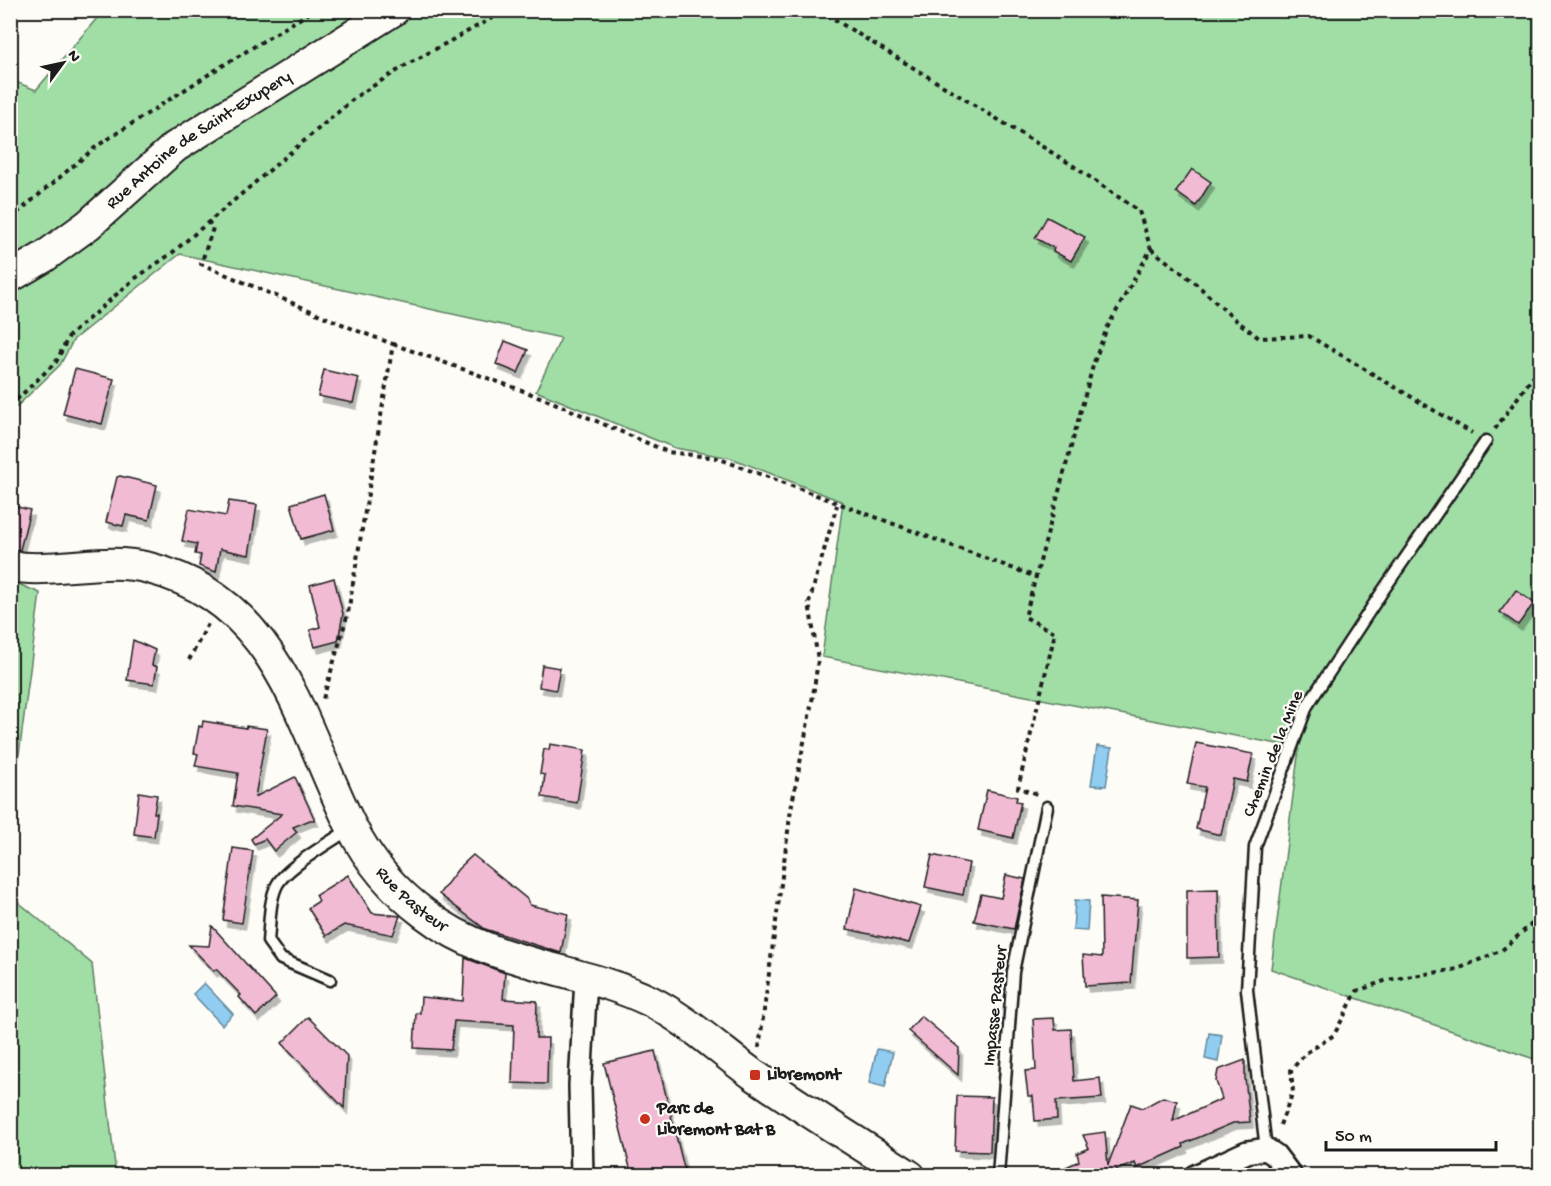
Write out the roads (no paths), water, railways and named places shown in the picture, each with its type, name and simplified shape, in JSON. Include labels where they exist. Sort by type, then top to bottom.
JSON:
[{"type":"street","name":"Rue Antoine de Saint-Exupery","points":[[10,276],[44,256],[88,225],[176,147],[394,10]]},
{"type":"street","name":"Rue Pasteur","points":[[10,566],[148,567],[194,585],[219,601],[245,624],[271,655],[302,716],[352,828],[388,880],[412,904],[439,924],[473,943],[508,957],[636,994],[655,1003],[755,1075],[910,1176]]},
{"type":"street","points":[[582,1176],[580,1085],[586,979]]},
{"type":"street","points":[[1195,1176],[1247,1152],[1266,1149],[1275,1155],[1292,1176]]},
{"type":"lane","name":"Chemin de la Mine","points":[[1266,1149],[1247,990],[1255,847],[1307,706],[1486,441]]},
{"type":"lane","name":"Impasse Pasteur","points":[[998,1176],[1013,972],[1047,807]]},
{"type":"lane","points":[[330,980],[281,959],[268,941],[273,896],[277,884],[285,875],[352,828]]},
{"type":"water","points":[[1097,746],[1112,748],[1106,786],[1091,785]]},
{"type":"water","points":[[1075,900],[1089,901],[1087,931],[1073,930]]},
{"type":"water","points":[[204,983],[233,1014],[222,1025],[193,994]]},
{"type":"water","points":[[1209,1033],[1222,1035],[1218,1062],[1205,1059]]},
{"type":"water","points":[[877,1049],[893,1052],[885,1087],[869,1083]]},
{"type":"place","name":"Libremont","points":[[755,1075]]},
{"type":"place","name":"Parc de Libremont Bat B","points":[[645,1119]]}]
